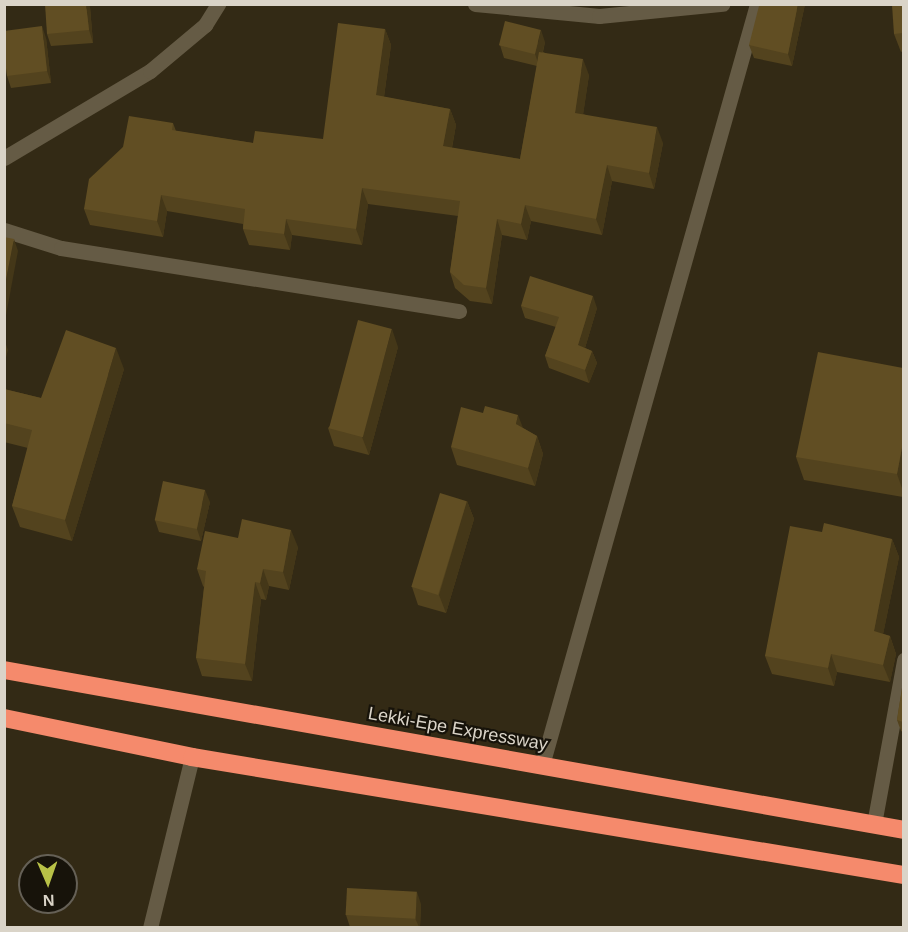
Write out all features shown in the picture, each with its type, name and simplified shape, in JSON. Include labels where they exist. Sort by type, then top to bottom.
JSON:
[{"type":"highway","name":"Lekki-Epe Expressway","points":[[4,670],[903,830]]},
{"type":"highway","points":[[5,721],[192,758],[903,874]]},
{"type":"street","points":[[4,158],[150,71],[205,25],[218,4]]},
{"type":"street","points":[[475,4],[599,16],[722,4]]},
{"type":"street","points":[[542,765],[757,4]]},
{"type":"street","points":[[4,230],[61,248],[459,311]]},
{"type":"street","points":[[874,824],[903,660]]},
{"type":"street","points":[[150,927],[192,758]]},
{"type":"building","points":[[45,4],[86,4],[89,30],[47,34]]},
{"type":"building","points":[[798,4],[788,54],[749,45],[759,6]]},
{"type":"building","points":[[903,4],[903,33],[894,34],[892,5]]},
{"type":"building","points":[[505,21],[541,30],[535,54],[499,45]]},
{"type":"building","points":[[338,23],[385,29],[376,95],[450,109],[443,146],[520,159],[539,52],[583,59],[575,113],[657,127],[649,173],[607,165],[596,219],[525,205],[521,224],[497,219],[486,288],[464,285],[450,272],[460,201],[362,188],[356,229],[286,219],[284,234],[243,229],[245,209],[161,195],[157,221],[84,209],[89,179],[123,147],[129,116],[173,123],[172,130],[253,143],[255,131],[323,139]]},
{"type":"building","points":[[42,26],[47,71],[7,76],[4,31]]},
{"type":"building","points":[[4,237],[14,239],[4,290]]},
{"type":"building","points":[[530,276],[593,296],[578,345],[592,351],[585,370],[545,356],[559,317],[521,306]]},
{"type":"building","points":[[358,320],[392,329],[363,437],[329,428]]},
{"type":"building","points":[[66,330],[116,348],[65,520],[12,506],[32,430],[4,423],[4,389],[41,398]]},
{"type":"building","points":[[818,352],[903,368],[903,442],[897,474],[796,457]]},
{"type":"building","points":[[485,406],[518,415],[516,424],[537,436],[528,468],[451,447],[461,407],[483,413]]},
{"type":"building","points":[[163,481],[205,490],[197,529],[155,520]]},
{"type":"building","points":[[440,493],[467,501],[438,595],[411,587]]},
{"type":"building","points":[[242,519],[291,530],[283,572],[263,569],[260,583],[255,582],[245,664],[196,658],[206,571],[197,569],[205,531],[238,538]]},
{"type":"building","points":[[824,523],[892,539],[874,631],[890,636],[883,665],[831,654],[828,668],[765,656],[790,526],[822,532]]},
{"type":"building","points":[[903,682],[903,722],[897,720]]},
{"type":"building","points":[[347,888],[417,892],[415,919],[346,915]]}]
